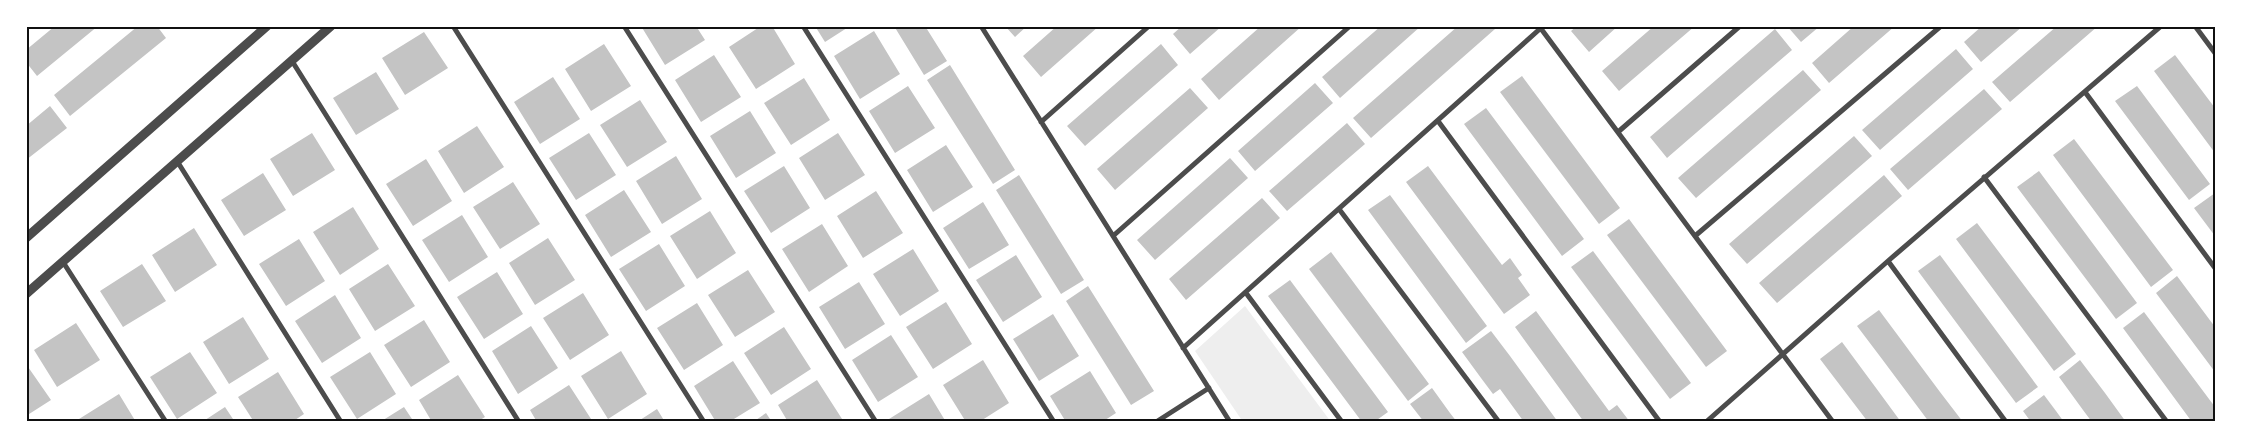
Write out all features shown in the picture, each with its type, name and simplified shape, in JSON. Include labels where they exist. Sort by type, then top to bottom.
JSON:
[{"type":"street","points":[[26,238],[268,26]]},
{"type":"street","points":[[26,294],[331,26]]},
{"type":"street","points":[[452,26],[704,422]]},
{"type":"street","points":[[624,26],[876,422]]},
{"type":"street","points":[[804,26],[1054,422]]},
{"type":"street","points":[[981,26],[1230,422]]},
{"type":"street","points":[[1041,122],[1149,26]]},
{"type":"street","points":[[1113,236],[1350,26]]},
{"type":"street","points":[[1618,132],[1740,26]]},
{"type":"street","points":[[1695,236],[1941,26]]},
{"type":"street","points":[[1706,422],[1888,261],[2161,26]]},
{"type":"street","points":[[2195,26],[2215,53]]},
{"type":"street","points":[[1184,348],[1541,27],[1833,422]]},
{"type":"street","points":[[292,61],[518,422]]},
{"type":"street","points":[[2084,92],[2215,268]]},
{"type":"street","points":[[1438,121],[1660,422]]},
{"type":"street","points":[[177,161],[342,422]]},
{"type":"street","points":[[1984,178],[2167,422]]},
{"type":"street","points":[[1339,209],[1499,422]]},
{"type":"street","points":[[1888,261],[2006,422]]},
{"type":"street","points":[[63,262],[166,422]]},
{"type":"street","points":[[1246,293],[1342,422]]},
{"type":"street","points":[[1156,422],[1209,388]]},
{"type":"shaded area","points":[[1245,306],[1331,422],[1243,422],[1195,351]]},
{"type":"building","points":[[55,26],[98,26],[37,76],[26,62],[26,50]]},
{"type":"building","points":[[138,26],[157,26],[166,38],[70,116],[54,95]]},
{"type":"building","points":[[641,26],[696,26],[705,40],[665,65]]},
{"type":"building","points":[[761,26],[772,26],[795,64],[756,89],[729,47]]},
{"type":"building","points":[[815,26],[850,26],[825,42]]},
{"type":"building","points":[[894,26],[925,26],[947,61],[924,75]]},
{"type":"building","points":[[1005,26],[1027,26],[1015,37]]},
{"type":"building","points":[[1057,26],[1099,26],[1041,77],[1023,56]]},
{"type":"building","points":[[1182,26],[1222,26],[1190,54],[1173,34]]},
{"type":"building","points":[[1261,26],[1302,26],[1219,100],[1201,79]]},
{"type":"building","points":[[1381,26],[1421,26],[1340,98],[1322,77]]},
{"type":"building","points":[[1458,26],[1493,26],[1495,29],[1371,138],[1353,118]]},
{"type":"building","points":[[1577,26],[1618,26],[1589,52],[1571,31]]},
{"type":"building","points":[[1654,26],[1695,26],[1619,91],[1602,71]]},
{"type":"building","points":[[1787,26],[1820,26],[1801,42]]},
{"type":"building","points":[[1854,26],[1895,26],[1829,83],[1812,63]]},
{"type":"building","points":[[1982,26],[2023,26],[1981,62],[1964,42]]},
{"type":"building","points":[[2057,26],[2098,26],[2010,102],[1992,82]]},
{"type":"building","points":[[1775,29],[1792,50],[1667,158],[1650,137]]},
{"type":"building","points":[[874,31],[900,74],[860,99],[834,56]]},
{"type":"building","points":[[424,32],[448,68],[405,95],[382,58]]},
{"type":"building","points":[[604,44],[631,86],[591,111],[565,69]]},
{"type":"building","points":[[1161,44],[1178,65],[1085,146],[1067,126]]},
{"type":"building","points":[[1956,49],[1973,69],[1880,150],[1862,130]]},
{"type":"building","points":[[714,55],[741,97],[701,122],[675,80]]},
{"type":"building","points":[[2175,55],[2215,108],[2215,153],[2154,71]]},
{"type":"building","points":[[950,65],[1015,170],[993,184],[927,80]]},
{"type":"building","points":[[1803,70],[1821,90],[1696,198],[1678,178]]},
{"type":"building","points":[[376,72],[399,109],[356,135],[333,98]]},
{"type":"building","points":[[1522,76],[1620,208],[1599,224],[1500,92]]},
{"type":"building","points":[[553,77],[580,119],[540,144],[514,102]]},
{"type":"building","points":[[804,78],[830,120],[791,145],[764,103]]},
{"type":"building","points":[[1315,83],[1333,103],[1255,171],[1238,151]]},
{"type":"building","points":[[908,86],[935,128],[895,153],[869,111]]},
{"type":"building","points":[[2137,86],[2210,184],[2189,200],[2115,101]]},
{"type":"building","points":[[1190,88],[1208,108],[1115,190],[1097,169]]},
{"type":"building","points":[[1984,89],[2002,109],[1908,190],[1890,169]]},
{"type":"building","points":[[640,100],[667,142],[627,167],[600,125]]},
{"type":"building","points":[[50,106],[67,128],[26,160],[26,126]]},
{"type":"building","points":[[1486,108],[1584,239],[1562,256],[1464,124]]},
{"type":"building","points":[[750,111],[776,153],[736,178],[710,136]]},
{"type":"building","points":[[1347,123],[1365,144],[1287,211],[1269,191]]},
{"type":"building","points":[[477,126],[504,167],[464,193],[438,151]]},
{"type":"building","points":[[312,133],[335,170],[293,196],[270,159]]},
{"type":"building","points":[[589,133],[616,175],[576,200],[549,158]]},
{"type":"building","points":[[838,133],[865,175],[825,200],[799,158]]},
{"type":"building","points":[[1854,136],[1872,156],[1747,264],[1729,244]]},
{"type":"building","points":[[2074,139],[2173,270],[2151,287],[2053,155]]},
{"type":"building","points":[[946,145],[973,187],[933,212],[907,170]]},
{"type":"building","points":[[676,156],[702,199],[662,224],[636,181]]},
{"type":"building","points":[[1230,158],[1248,178],[1155,260],[1137,240]]},
{"type":"building","points":[[426,159],[452,201],[413,226],[386,184]]},
{"type":"building","points":[[784,166],[810,208],[771,233],[744,191]]},
{"type":"building","points":[[1428,166],[1502,265],[1510,258],[1522,275],[1518,278],[1530,295],[1504,314],[1406,182]]},
{"type":"building","points":[[2039,171],[2137,303],[2116,319],[2017,187]]},
{"type":"building","points":[[263,173],[286,210],[244,236],[221,200]]},
{"type":"building","points":[[1019,175],[1084,280],[1061,294],[996,190]]},
{"type":"building","points":[[1884,175],[1902,196],[1777,303],[1759,283]]},
{"type":"building","points":[[513,182],[540,224],[500,249],[473,207]]},
{"type":"building","points":[[624,190],[651,232],[611,257],[585,215]]},
{"type":"building","points":[[876,191],[903,233],[863,258],[837,216]]},
{"type":"building","points":[[2215,193],[2215,236],[2194,208]]},
{"type":"building","points":[[1390,195],[1487,326],[1466,343],[1368,210]]},
{"type":"building","points":[[1262,198],[1280,218],[1186,300],[1169,279]]},
{"type":"building","points":[[983,202],[1009,245],[969,269],[943,228]]},
{"type":"building","points":[[353,207],[379,249],[340,275],[313,232]]},
{"type":"building","points":[[710,211],[736,253],[697,279],[670,236]]},
{"type":"building","points":[[462,215],[488,257],[449,282],[422,240]]},
{"type":"building","points":[[1629,219],[1727,351],[1706,367],[1607,235]]},
{"type":"building","points":[[1977,223],[2076,354],[2054,371],[1956,239]]},
{"type":"building","points":[[822,224],[848,266],[809,292],[782,249]]},
{"type":"building","points":[[194,228],[217,265],[175,292],[152,255]]},
{"type":"building","points":[[548,238],[575,280],[535,305],[509,263]]},
{"type":"building","points":[[299,239],[325,281],[286,306],[259,264]]},
{"type":"building","points":[[659,244],[685,286],[646,311],[619,269]]},
{"type":"building","points":[[913,249],[939,291],[900,316],[873,274]]},
{"type":"building","points":[[1593,251],[1691,383],[1670,399],[1571,267]]},
{"type":"building","points":[[1331,252],[1429,384],[1408,401],[1309,269]]},
{"type":"building","points":[[1016,255],[1042,297],[1003,322],[976,280]]},
{"type":"building","points":[[1940,255],[2038,387],[2016,403],[1918,271]]},
{"type":"building","points":[[142,264],[166,301],[123,327],[100,291]]},
{"type":"building","points":[[388,264],[415,306],[375,331],[349,289]]},
{"type":"building","points":[[748,270],[775,312],[735,337],[708,295]]},
{"type":"building","points":[[497,272],[523,314],[484,339],[457,297]]},
{"type":"building","points":[[2177,276],[2215,327],[2215,372],[2156,293]]},
{"type":"building","points":[[1290,280],[1388,412],[1374,422],[1362,422],[1268,296]]},
{"type":"building","points":[[859,282],[885,324],[845,349],[819,307]]},
{"type":"building","points":[[1088,286],[1154,391],[1131,405],[1066,301]]},
{"type":"building","points":[[583,293],[609,335],[570,360],[543,318]]},
{"type":"building","points":[[335,295],[361,338],[322,363],[295,321]]},
{"type":"building","points":[[946,302],[972,344],[933,369],[906,327]]},
{"type":"building","points":[[697,303],[723,345],[684,370],[657,328]]},
{"type":"building","points":[[1879,310],[1963,422],[1929,422],[1857,326]]},
{"type":"building","points":[[1536,311],[1609,411],[1617,405],[1630,422],[1584,422],[1515,327]]},
{"type":"building","points":[[2144,312],[2215,407],[2215,422],[2192,422],[2123,328]]},
{"type":"building","points":[[1053,314],[1079,356],[1039,381],[1013,339]]},
{"type":"building","points":[[243,317],[269,359],[229,384],[203,342]]},
{"type":"building","points":[[424,320],[450,362],[411,387],[384,345]]},
{"type":"building","points":[[76,323],[100,360],[57,387],[34,350]]},
{"type":"building","points":[[531,326],[558,368],[518,394],[492,351]]},
{"type":"building","points":[[784,327],[811,369],[771,395],[744,353]]},
{"type":"building","points":[[1491,331],[1558,422],[1524,422],[1500,389],[1493,394],[1481,378],[1462,352]]},
{"type":"building","points":[[891,335],[918,377],[878,402],[852,360]]},
{"type":"building","points":[[1842,342],[1901,422],[1868,422],[1820,359]]},
{"type":"building","points":[[621,351],[647,394],[608,419],[581,376]]},
{"type":"building","points":[[190,352],[217,393],[177,419],[150,377]]},
{"type":"building","points":[[370,352],[396,394],[357,419],[330,377]]},
{"type":"building","points":[[983,360],[1009,403],[979,422],[966,422],[943,385]]},
{"type":"building","points":[[2080,360],[2126,422],[2092,422],[2083,410],[2059,377]]},
{"type":"building","points":[[733,361],[760,403],[729,422],[716,422],[694,386]]},
{"type":"building","points":[[26,364],[51,400],[26,416]]},
{"type":"building","points":[[1090,371],[1116,413],[1102,422],[1066,422],[1050,396]]},
{"type":"building","points":[[278,372],[304,414],[292,422],[254,422],[238,397]]},
{"type":"building","points":[[458,375],[485,417],[477,422],[432,422],[419,400]]},
{"type":"building","points":[[817,380],[844,422],[788,422],[778,405]]},
{"type":"building","points":[[569,385],[593,422],[537,422],[530,410]]},
{"type":"building","points":[[1432,388],[1457,422],[1424,422],[1410,404]]},
{"type":"building","points":[[119,394],[136,422],[81,422],[79,419]]},
{"type":"building","points":[[929,394],[946,422],[891,422],[889,419]]},
{"type":"building","points":[[2044,395],[2064,422],[2031,422],[2023,411]]},
{"type":"building","points":[[225,407],[235,422],[202,422]]},
{"type":"building","points":[[404,407],[414,422],[380,422]]},
{"type":"building","points":[[657,409],[665,422],[637,422]]},
{"type":"building","points":[[766,413],[772,422],[753,422]]}]
